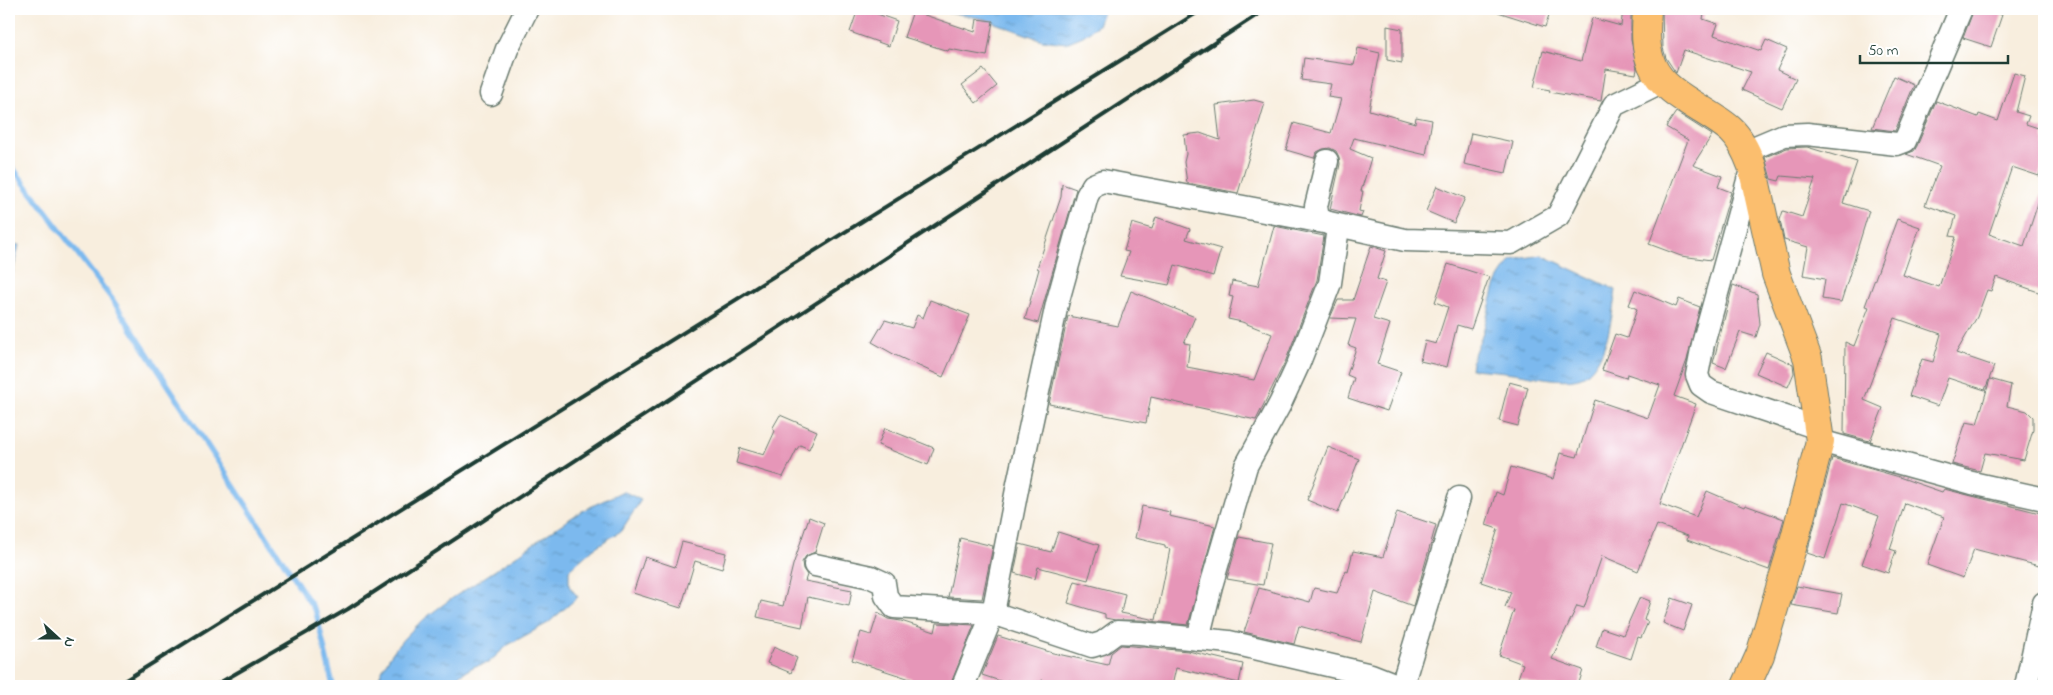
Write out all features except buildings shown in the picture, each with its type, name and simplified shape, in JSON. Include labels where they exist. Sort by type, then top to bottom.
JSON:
[{"type":"main road","points":[[1647,9],[1646,39],[1652,65],[1661,82],[1732,130],[1749,158],[1776,274],[1808,359],[1819,434],[1795,538],[1760,655],[1746,686]]},
{"type":"street","points":[[491,94],[507,50],[527,9]]},
{"type":"street","points":[[1961,9],[1905,141],[1897,144],[1807,134],[1784,135],[1749,158],[1697,375],[1701,385],[1711,392],[1819,434],[1972,483],[2044,499]]},
{"type":"street","points":[[963,686],[993,613],[1018,484],[1058,304],[1087,196],[1092,185],[1103,181],[1329,223],[1405,240],[1511,243],[1558,216],[1614,105],[1661,82]]},
{"type":"street","points":[[1198,639],[1211,586],[1246,466],[1280,404],[1298,366],[1330,283],[1338,228],[1318,218],[1316,206],[1327,161]]},
{"type":"street","points":[[815,566],[871,577],[884,583],[886,596],[894,608],[993,613],[1092,646],[1102,643],[1117,632],[1230,642],[1371,676],[1401,686],[1460,498]]},
{"type":"street","points":[[2026,686],[2044,603]]},
{"type":"water","points":[[933,9],[1104,9],[1098,25],[1083,36],[1066,43],[1042,40],[984,19]]},
{"type":"water","points":[[9,243],[19,245],[9,290]]},
{"type":"water","points":[[1542,255],[1616,290],[1605,345],[1595,365],[1588,373],[1581,377],[1563,380],[1471,369],[1497,282],[1512,260]]},
{"type":"water","points":[[623,491],[641,500],[621,531],[594,548],[569,570],[569,586],[578,597],[548,623],[508,645],[488,663],[475,666],[440,686],[376,686],[396,647],[427,617],[587,508]]},
{"type":"waterway","points":[[9,163],[112,299],[316,612],[333,686]]},
{"type":"railway","points":[[116,686],[1203,9]]},
{"type":"railway","points":[[214,686],[348,609],[1266,9]]}]
